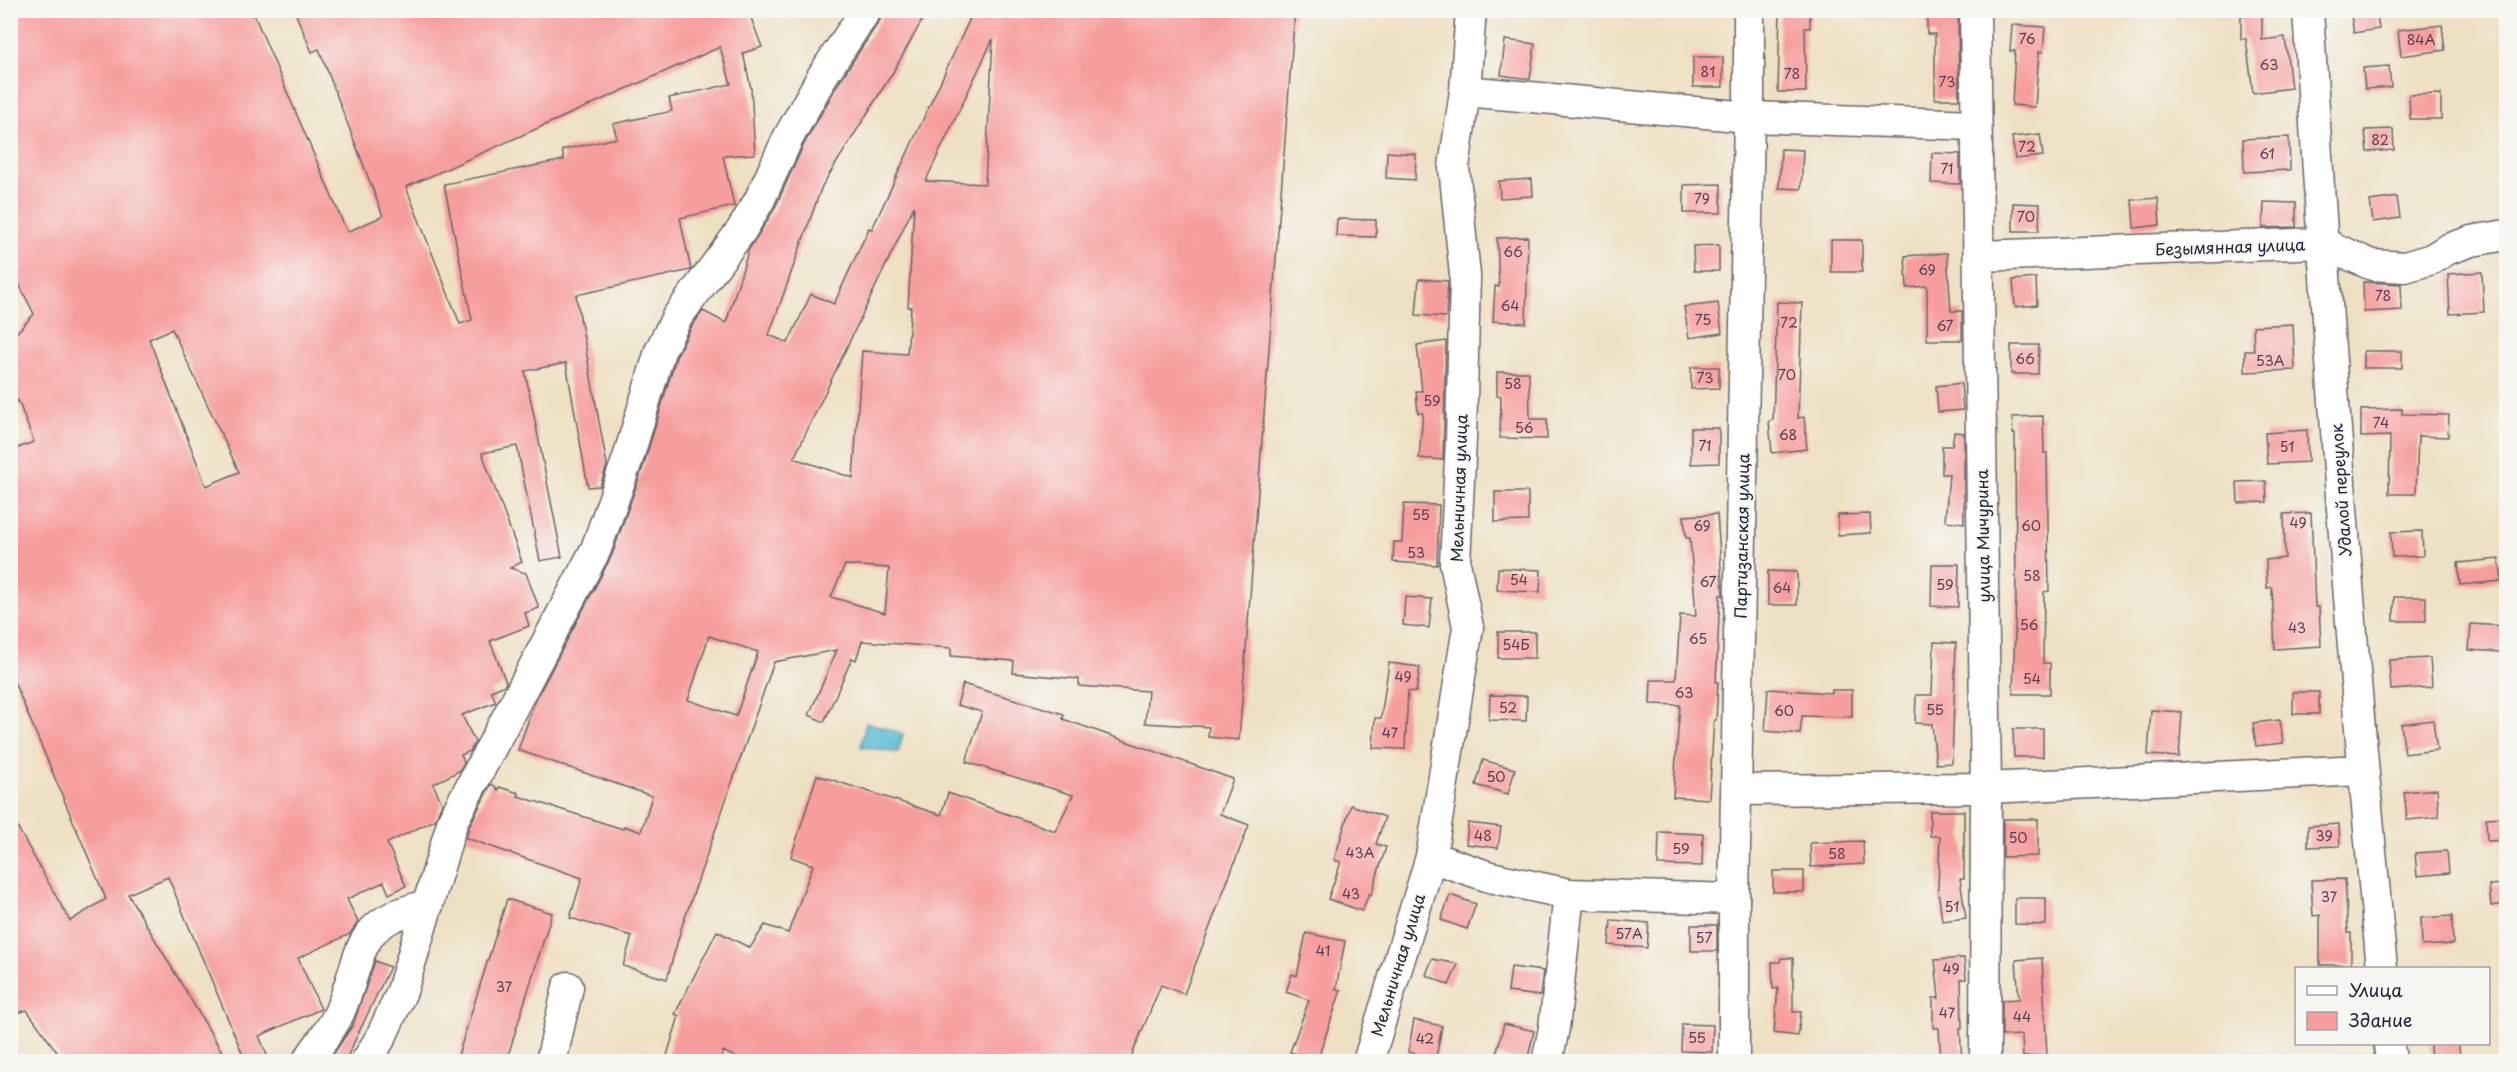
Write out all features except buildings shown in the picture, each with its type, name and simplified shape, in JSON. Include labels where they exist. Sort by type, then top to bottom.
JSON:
[{"type":"street","points":[[366,1062],[381,1037],[402,991],[453,820],[596,549],[628,458],[660,351],[673,325],[741,231],[759,201],[788,138],[823,75],[866,10]]},
{"type":"street","name":"Мельничная улица","points":[[1368,1062],[1431,857],[1468,627],[1455,562],[1465,275],[1454,167],[1465,91],[1471,10]]},
{"type":"street","name":"Партизанская улица","points":[[1734,1062],[1734,899],[1749,117],[1749,10]]},
{"type":"street","name":"улица Мичурина","points":[[1975,10],[1986,788],[1985,1062]]},
{"type":"street","name":"Удалой переулок","points":[[2308,10],[2322,243],[2363,770],[2382,967]]},
{"type":"street","points":[[1465,91],[1749,117],[1976,125]]},
{"type":"street","name":"Безымянная улица","points":[[1979,256],[2322,243],[2372,265],[2404,267],[2432,259],[2448,249],[2472,241],[2506,235]]},
{"type":"street","points":[[1737,790],[1986,788],[2363,770]]},
{"type":"street","points":[[1431,857],[1490,877],[1569,894],[1734,899]]},
{"type":"street","points":[[1547,1062],[1554,1029],[1569,894]]},
{"type":"street","points":[[307,1062],[339,1013],[363,942],[385,920],[402,911],[428,905]]},
{"type":"street","points":[[551,1062],[568,987]]},
{"type":"street","points":[[2389,1045],[2391,1062]]},
{"type":"water","points":[[866,722],[903,734],[898,753],[861,747]]}]
